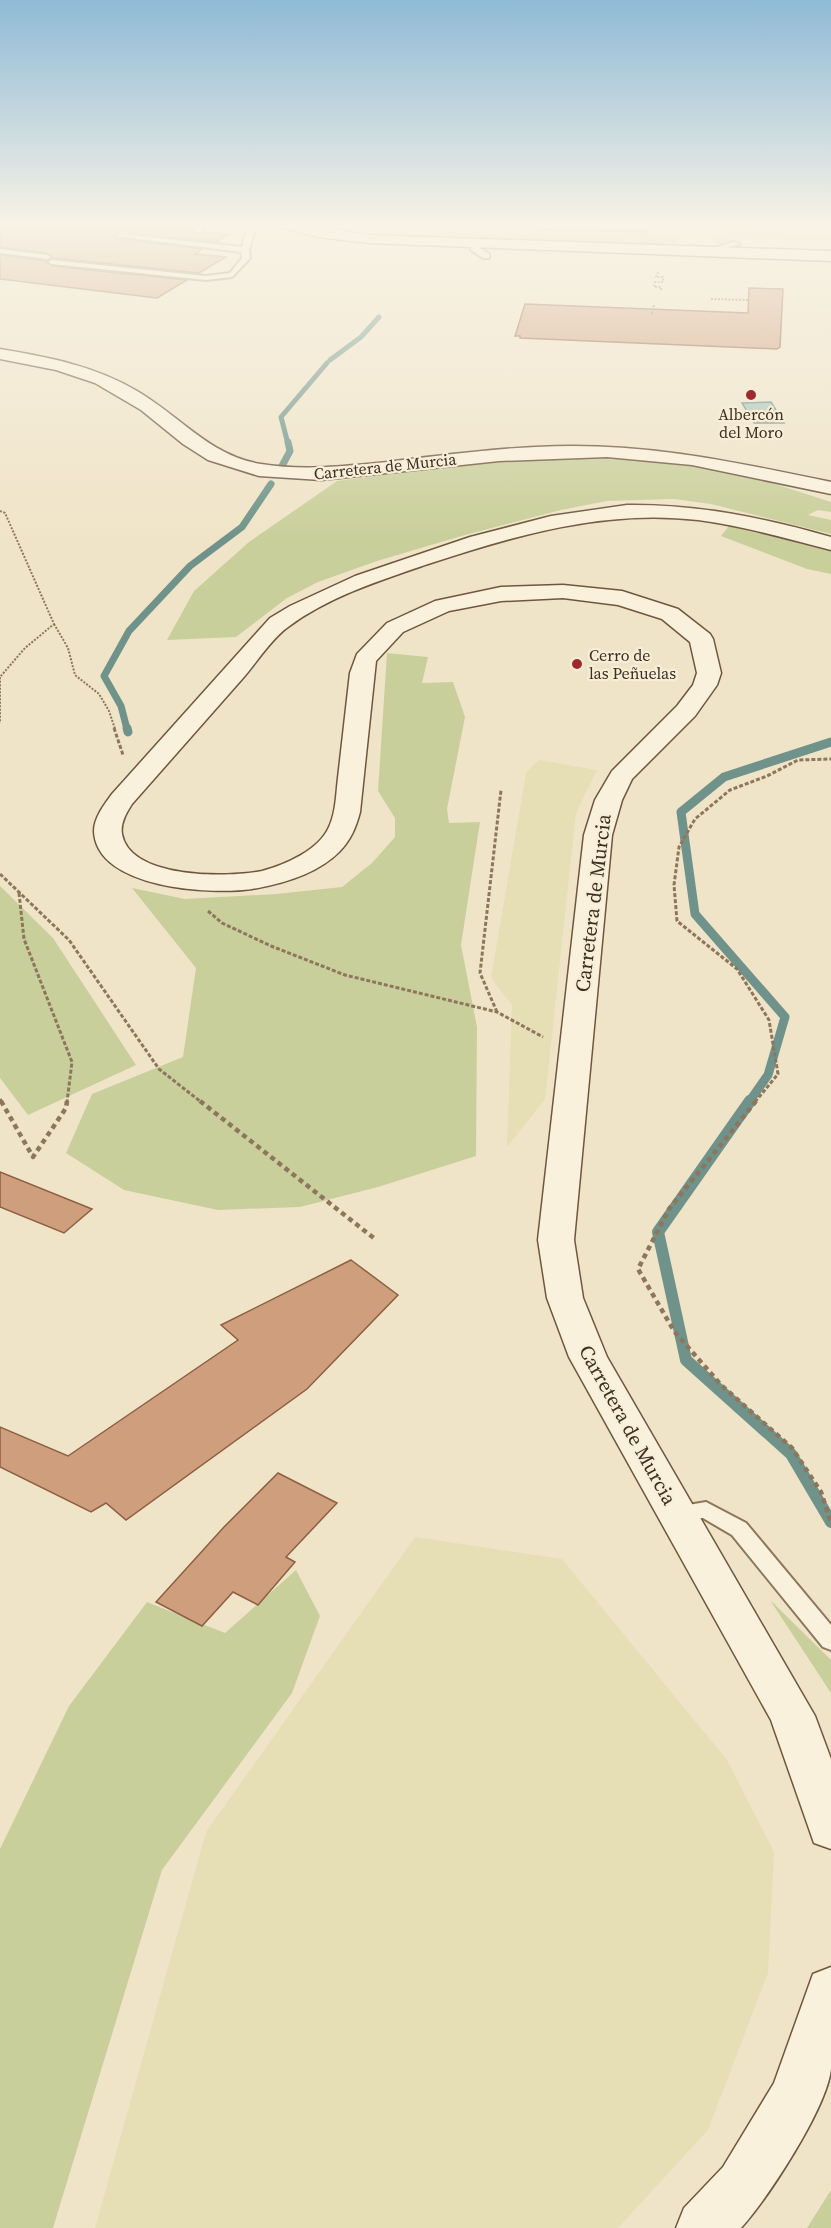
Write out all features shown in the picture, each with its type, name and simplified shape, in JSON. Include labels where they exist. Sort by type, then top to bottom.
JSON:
[{"type":"main road","name":"Carretera de Murcia","points":[[0,354],[69,369],[104,381],[156,412],[202,449],[255,469],[321,474],[511,454],[607,451],[672,456],[831,488]]},
{"type":"main road","name":"Carretera de Murcia","points":[[831,544],[726,517],[651,511],[611,513],[548,522],[429,556],[369,578],[306,605],[278,623],[135,783],[110,819],[108,833],[112,846],[121,856],[152,873],[195,882],[242,882],[266,878],[294,868],[314,857],[331,844],[342,830],[347,812],[364,660],[379,639],[397,625],[441,605],[477,597],[525,591],[587,593],[636,602],[659,610],[680,621],[696,635],[708,653],[709,674],[699,696],[626,771],[606,805],[598,835],[556,1240],[566,1298],[588,1357],[792,1716],[831,1828]]},
{"type":"main road","points":[[704,2228],[742,2186],[796,2096],[831,1991]]},
{"type":"lane","points":[[677,1513],[706,1510],[739,1529],[831,1641]]},
{"type":"path","points":[[0,511],[5,513],[54,624],[64,636],[75,675],[99,694],[109,711],[135,783]]},
{"type":"path","points":[[0,723],[0,677],[25,648],[54,624]]},
{"type":"path","points":[[831,759],[798,759],[767,776],[730,790],[695,819],[680,847],[674,885],[677,921],[737,969],[769,1020],[778,1074],[669,1209],[638,1269],[674,1331],[721,1385],[792,1448],[821,1492],[831,1523]]},
{"type":"path","points":[[497,1012],[480,973],[501,790]]},
{"type":"path","points":[[0,874],[69,940],[159,1069],[375,1239]]},
{"type":"path","points":[[195,882],[198,902],[222,923],[271,946],[345,975],[497,1012],[538,1036],[576,1043]]},
{"type":"path","points":[[0,1099],[33,1156],[66,1108],[72,1062],[24,939],[19,892]]},
{"type":"shaded area","points":[[539,760],[597,770],[576,813],[545,1099],[507,1147],[512,1005],[491,978],[526,773]]},
{"type":"shaded area","points":[[415,1537],[562,1559],[727,1760],[774,1852],[768,1973],[708,2130],[618,2228],[95,2228],[206,1832]]},
{"type":"green space","points":[[591,455],[686,463],[749,477],[811,495],[831,502],[831,512],[818,510],[808,515],[831,520],[831,534],[711,504],[674,499],[607,501],[561,510],[465,535],[377,561],[318,582],[287,598],[236,637],[167,640],[194,591],[249,542],[337,481],[493,460]]},
{"type":"green space","points":[[729,526],[831,551],[831,574],[807,569],[721,536]]},
{"type":"green space","points":[[387,653],[428,657],[422,683],[453,682],[465,717],[447,809],[449,823],[480,822],[461,945],[477,1027],[476,1156],[378,1187],[300,1207],[218,1210],[124,1190],[66,1153],[92,1094],[183,1057],[196,968],[132,888],[185,899],[276,894],[342,887],[372,863],[395,837],[395,818],[378,791]]},
{"type":"green space","points":[[0,886],[53,938],[136,1065],[28,1115],[0,1078]]},
{"type":"green space","points":[[296,1570],[320,1616],[292,1693],[162,1870],[53,2228],[0,2228],[0,1849],[69,1706],[147,1602],[225,1633]]},
{"type":"green space","points":[[770,1600],[831,1660],[831,1693]]},
{"type":"green space","points":[[831,2190],[831,2228],[807,2228]]},
{"type":"water","points":[[771,402],[784,423],[754,423],[742,403]]},
{"type":"building","points":[[517,329],[781,329],[780,347],[777,349],[515,336]]},
{"type":"building","points":[[0,1172],[92,1209],[64,1233],[0,1207]]},
{"type":"building","points":[[351,1260],[398,1295],[307,1389],[126,1520],[106,1503],[91,1512],[0,1467],[0,1427],[68,1456],[238,1340],[221,1325]]},
{"type":"building","points":[[278,1473],[337,1503],[286,1557],[295,1562],[258,1605],[233,1592],[202,1626],[156,1602],[224,1527]]},
{"type":"waterway","points":[[330,360],[368,329]]},
{"type":"waterway","points":[[288,444],[281,417],[327,363]]},
{"type":"waterway","points":[[282,466],[290,451],[288,442]]},
{"type":"waterway","points":[[127,729],[121,706],[104,676],[129,631],[190,566],[242,527],[271,484]]},
{"type":"waterway","points":[[127,728],[128,732]]},
{"type":"waterway","points":[[749,1102],[768,1075],[785,1017],[695,914],[681,812],[724,777],[831,742]]},
{"type":"waterway","points":[[750,1101],[658,1232],[686,1360],[791,1454],[831,1522]]},
{"type":"place","name":"Albercón del Moro","points":[[751,395]]},
{"type":"place","name":"Cerro de las Peñuelas","points":[[577,664]]}]
